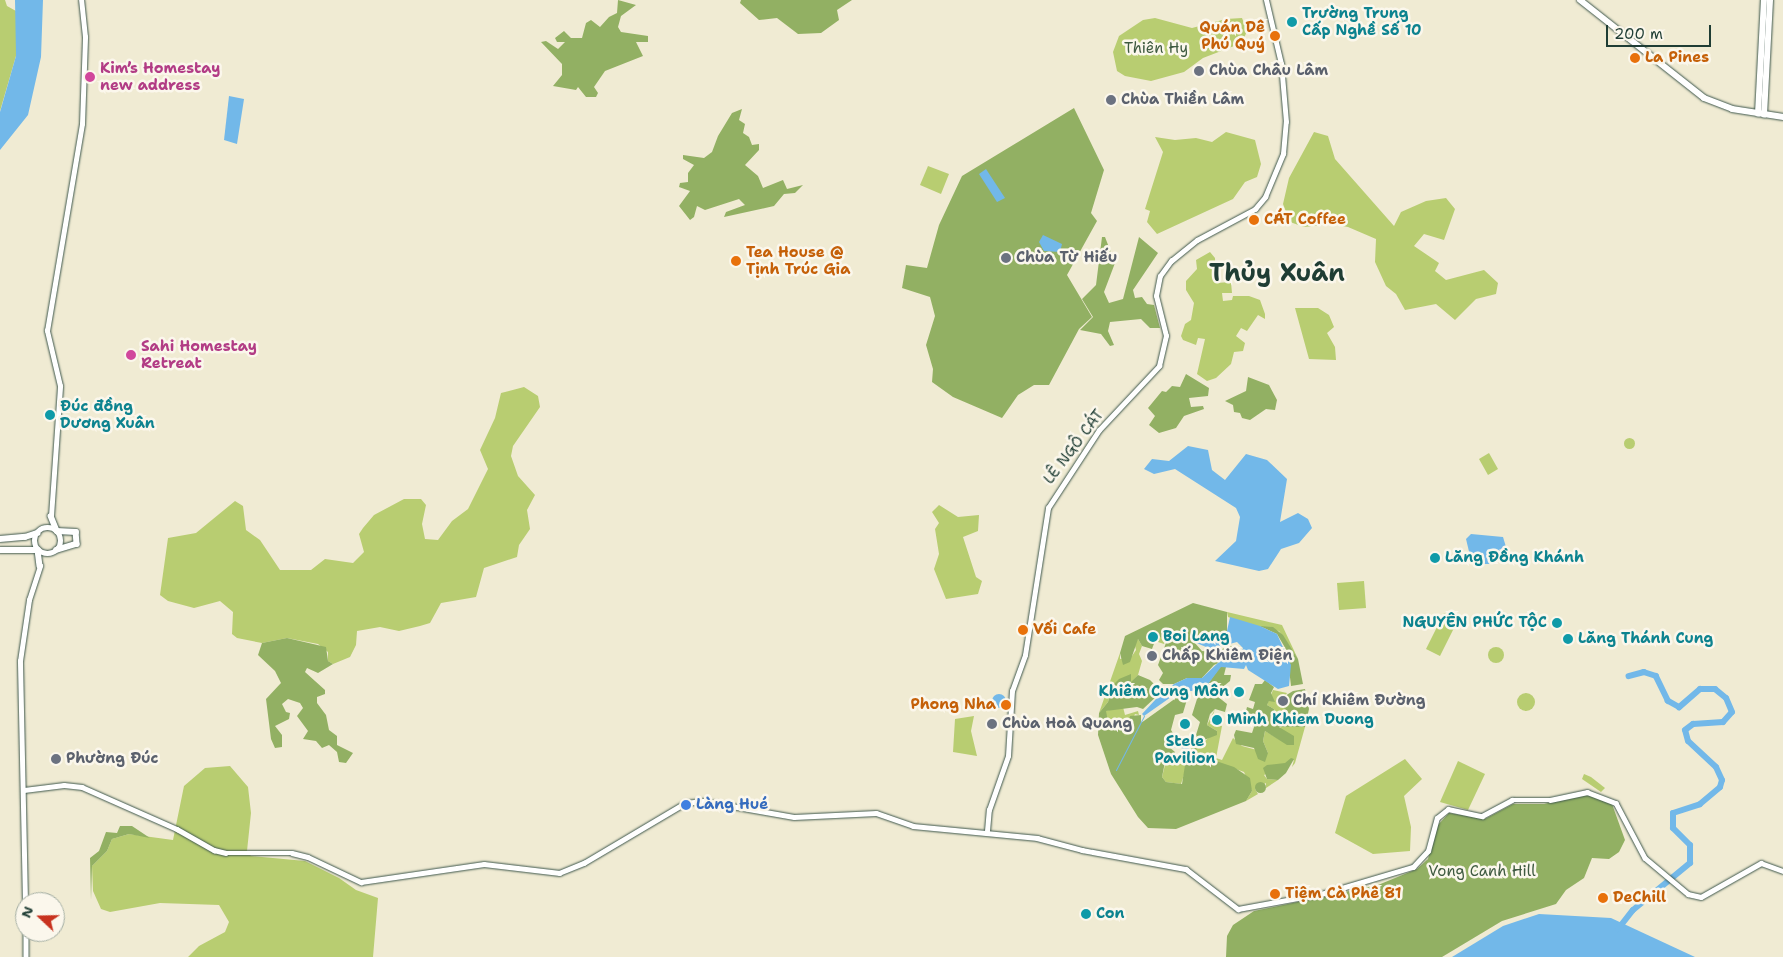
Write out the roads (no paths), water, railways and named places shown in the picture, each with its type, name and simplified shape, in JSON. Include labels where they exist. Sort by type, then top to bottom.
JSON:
[{"type":"highway","points":[[1580,0],[1704,98],[1720,105],[1761,115],[1783,117]]},
{"type":"main road","points":[[1761,115],[1766,5],[1770,0]]},
{"type":"main road","points":[[51,516],[61,543],[40,566],[38,550],[34,541],[51,516]]},
{"type":"main road","points":[[0,538],[26,537],[49,527],[57,531],[76,532],[77,544],[45,554],[38,550],[25,548],[0,552]]},
{"type":"street","points":[[51,516],[60,386],[47,331],[82,124],[85,37],[82,0]]},
{"type":"street","name":"LÊ NGÔ CÁT","points":[[987,831],[989,810],[1008,756],[1012,691],[1025,655],[1048,508],[1099,430],[1159,366],[1166,336],[1156,296],[1160,276],[1197,240],[1255,209],[1268,190],[1283,154],[1286,122],[1281,60],[1266,0]]},
{"type":"street","points":[[25,892],[20,661],[29,600],[40,566]]},
{"type":"street","points":[[24,790],[64,785],[82,787],[177,829],[214,850],[226,853],[300,855],[361,882],[484,864],[559,873],[584,863],[685,803],[703,801],[794,818],[876,813],[913,826],[987,831],[1186,869],[1238,909],[1282,902],[1384,878],[1413,867],[1428,851],[1437,818],[1448,810],[1482,816],[1512,800],[1550,800],[1587,792],[1616,804],[1645,858],[1678,888],[1701,897],[1761,863],[1783,871]]},
{"type":"street","points":[[26,942],[26,957]]},
{"type":"water","points":[[15,0],[43,0],[41,57],[28,115],[0,150],[0,112],[16,56]]},
{"type":"water","points":[[229,96],[244,99],[237,144],[224,140]]},
{"type":"water","points":[[986,169],[1005,198],[997,202],[979,174]]},
{"type":"water","points":[[1043,235],[1062,244],[1060,252],[1044,251],[1039,242]]},
{"type":"water","points":[[1188,446],[1208,450],[1212,470],[1225,480],[1246,454],[1267,460],[1287,479],[1280,522],[1298,513],[1308,519],[1312,528],[1299,543],[1281,549],[1268,569],[1259,571],[1215,561],[1236,541],[1240,517],[1236,508],[1175,469],[1154,474],[1144,469],[1152,459],[1169,461]]},
{"type":"water","points":[[1471,534],[1503,537],[1506,547],[1503,556],[1491,564],[1472,564],[1466,539]]},
{"type":"water","points":[[1230,617],[1260,626],[1277,634],[1291,665],[1289,686],[1278,689],[1248,670],[1246,665],[1244,669],[1221,667],[1202,692],[1181,690],[1144,716],[1142,714],[1156,699],[1174,684],[1187,678],[1202,678],[1220,661],[1240,657],[1243,648],[1237,642],[1211,649],[1194,642],[1208,641],[1227,631]]},
{"type":"water","points":[[996,694],[1002,694],[1006,701],[1002,708],[996,708],[992,704],[992,698]]},
{"type":"water","points":[[1175,740],[1184,742],[1189,749],[1173,747]]},
{"type":"water","points":[[1539,914],[1611,918],[1695,957],[1452,957],[1503,926]]},
{"type":"waterway","points":[[1618,929],[1633,910],[1690,863],[1690,845],[1673,828],[1673,813],[1700,804],[1720,787],[1722,780],[1716,767],[1688,741],[1685,730],[1693,724],[1723,722],[1732,712],[1726,698],[1715,689],[1700,689],[1679,707],[1668,701],[1656,676],[1644,672],[1629,676]]},
{"type":"waterway","points":[[1116,770],[1144,716]]},
{"type":"place","name":"Trường Trung Cấp Nghề Số 10","points":[[1292,22]]},
{"type":"place","name":"Quán Dê Phú Quý","points":[[1275,36]]},
{"type":"place","name":"La Pines","points":[[1635,58]]},
{"type":"place","name":"Chùa Châu Lâm","points":[[1199,71]]},
{"type":"place","name":"Kim’s Homestay new address","points":[[90,77]]},
{"type":"place","name":"Chùa Thiền Lâm","points":[[1111,100]]},
{"type":"place","name":"CÁT Coffee","points":[[1254,220]]},
{"type":"place","name":"Chùa Từ Hiếu","points":[[1006,258]]},
{"type":"place","name":"Tea House @ Tịnh Trúc Gia","points":[[736,261]]},
{"type":"place","name":"Sahi Homestay Retreat","points":[[131,355]]},
{"type":"place","name":"Đúc đồng Dương Xuân","points":[[50,415]]},
{"type":"place","name":"Lăng Đồng Khánh","points":[[1435,558]]},
{"type":"place","name":"NGUYÊN PHỨC TỘC","points":[[1557,623]]},
{"type":"place","name":"Vối Cafe","points":[[1023,630]]},
{"type":"place","name":"Boi Lang","points":[[1153,637]]},
{"type":"place","name":"Lăng Thánh Cung","points":[[1568,639]]},
{"type":"place","name":"Chấp Khiêm Điện","points":[[1152,656]]},
{"type":"place","name":"Khiêm Cung Môn","points":[[1239,692]]},
{"type":"place","name":"Chí Khiêm Đường","points":[[1283,701]]},
{"type":"place","name":"Phong Nha","points":[[1006,705]]},
{"type":"place","name":"Minh Khiem Duong","points":[[1217,720]]},
{"type":"place","name":"Chùa Hoà Quang","points":[[992,724]]},
{"type":"place","name":"Stele Pavilion","points":[[1185,724]]},
{"type":"place","name":"Phường Đúc","points":[[56,759]]},
{"type":"place","name":"Làng Hué","points":[[686,805]]},
{"type":"place","name":"Tiệm Cà Phê 81","points":[[1275,894]]},
{"type":"place","name":"DeChill","points":[[1603,898]]},
{"type":"place","name":"Con","points":[[1086,914]]},
{"type":"district","name":"Thủy Xuân","points":[[1277,272]]},
{"type":"park label","name":"Thiên Hy","points":[[1156,49]]},
{"type":"park label","name":"Vong Canh Hill","points":[[1482,872]]}]
